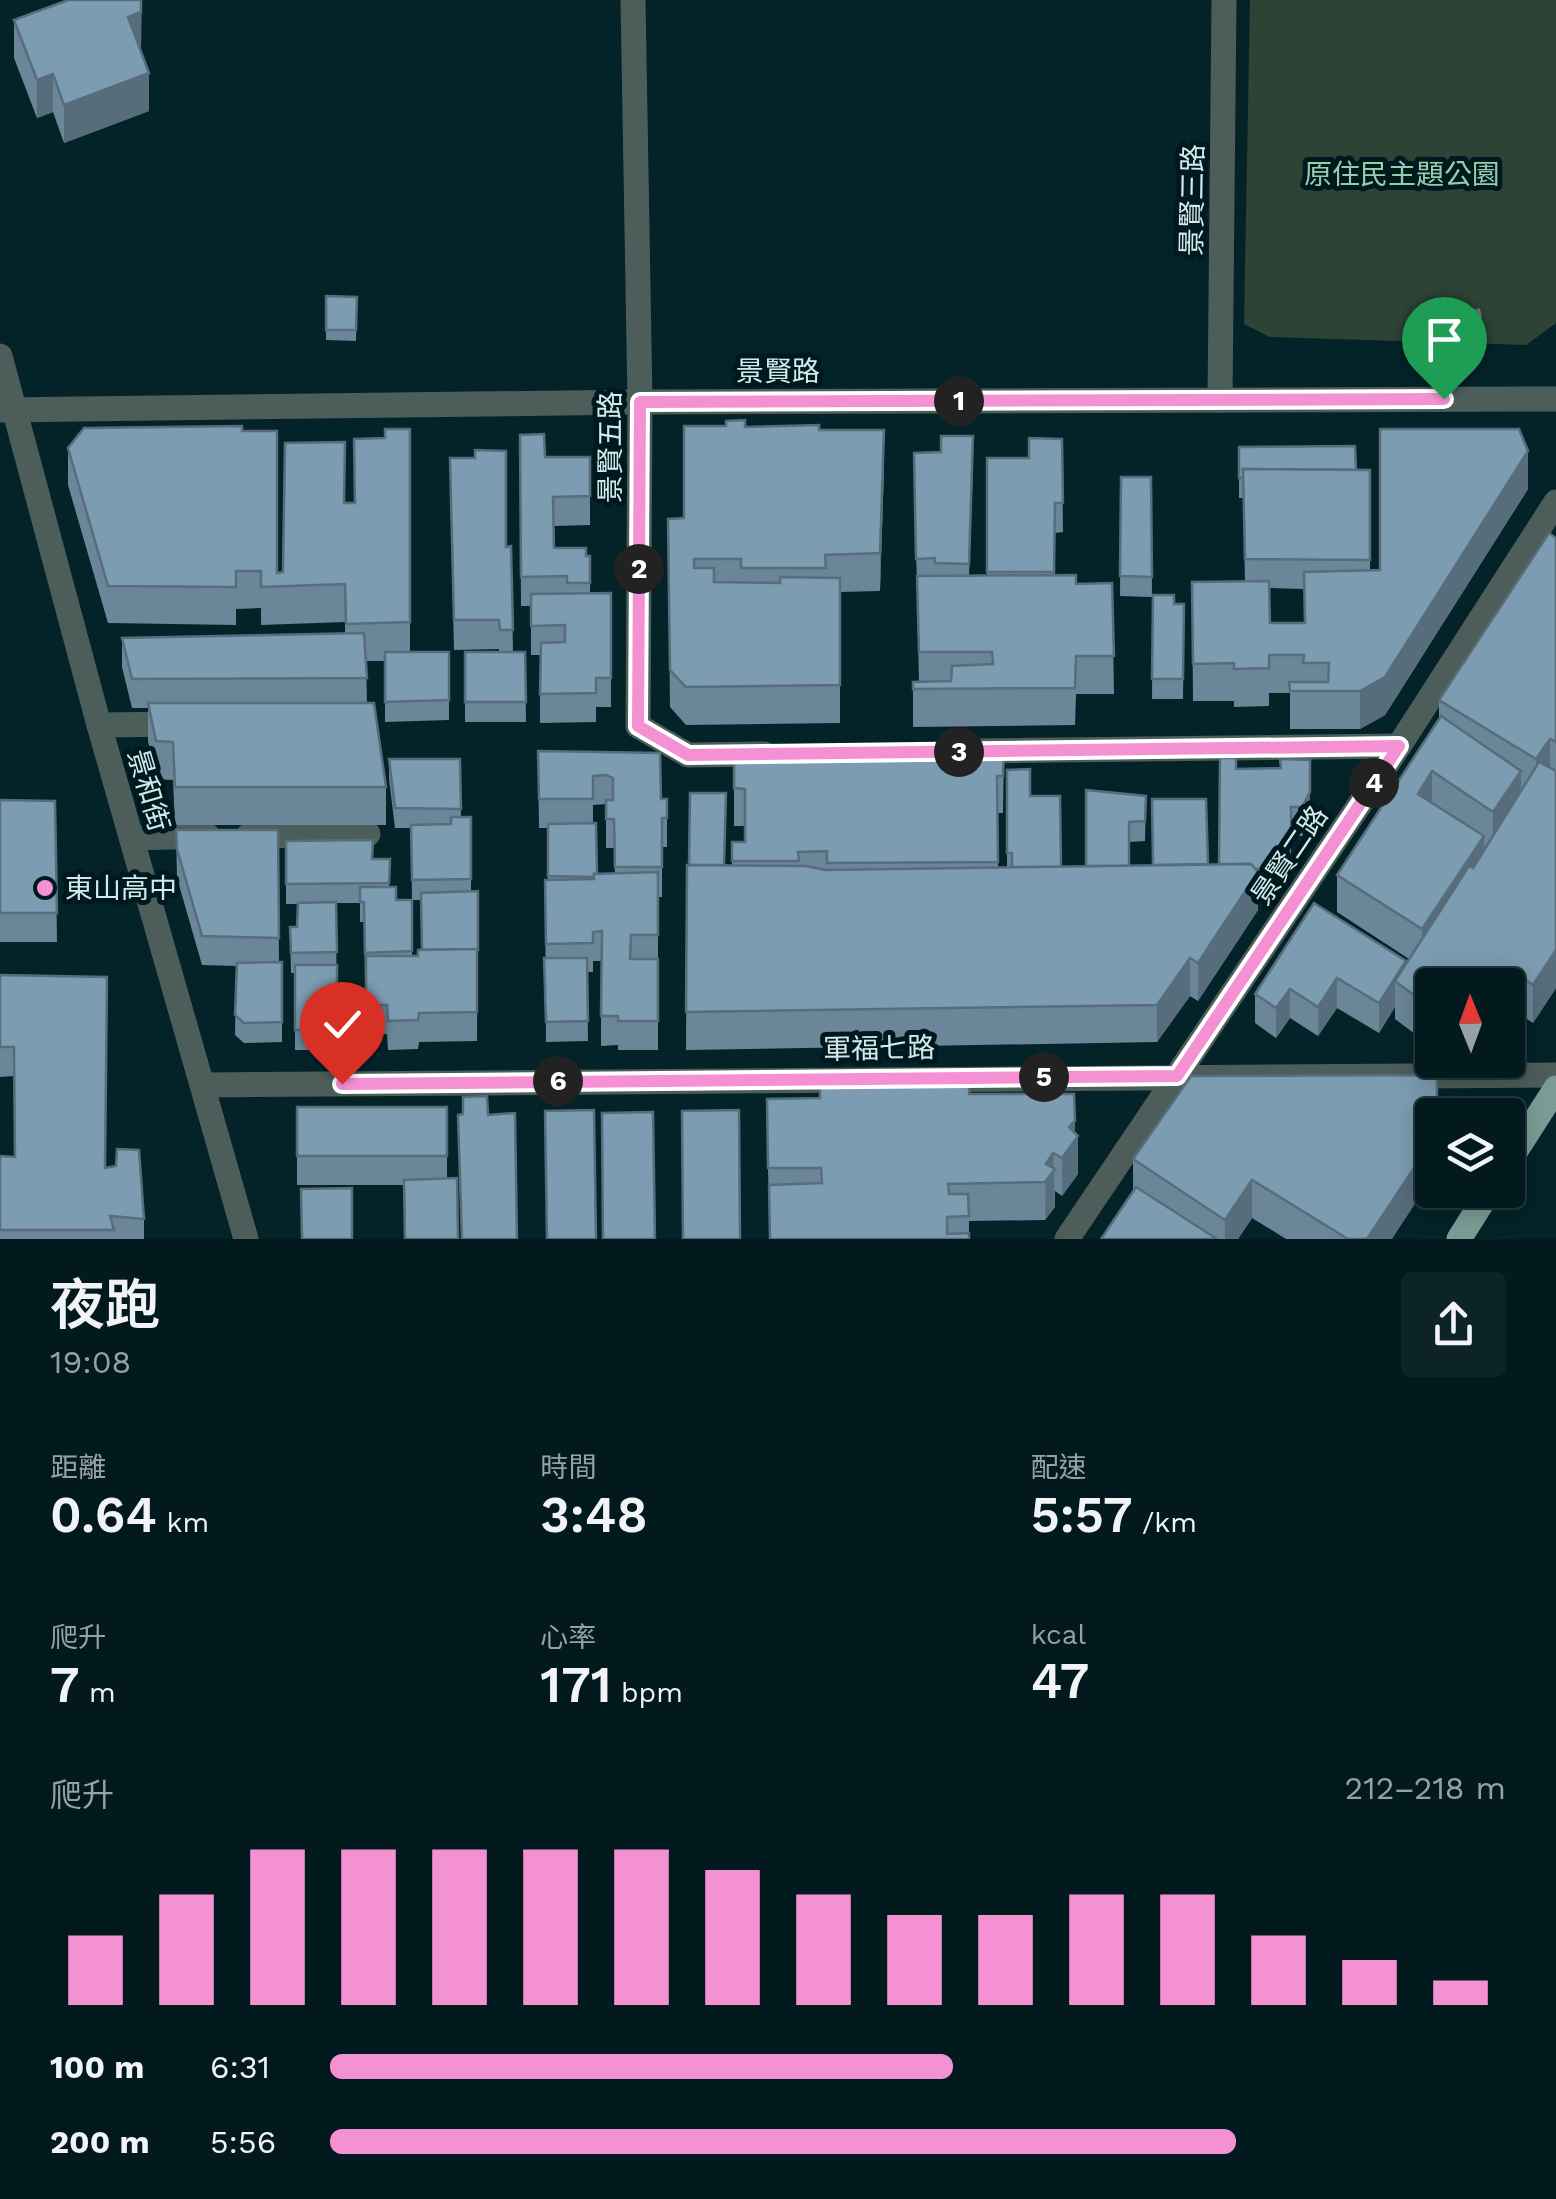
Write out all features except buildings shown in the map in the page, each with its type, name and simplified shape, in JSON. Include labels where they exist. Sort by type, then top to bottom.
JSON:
[{"type":"main road","points":[[1525,1137],[1556,1088]]},
{"type":"main road","points":[[1459,1239],[1479,1208]]},
{"type":"street","name":"景賢五路","points":[[632,0],[640,402],[638,726],[688,755],[786,754]]},
{"type":"street","name":"景賢三路","points":[[1220,400],[1224,0]]},
{"type":"street","name":"景和街","points":[[0,356],[8,410],[246,1239]]},
{"type":"street","name":"景賢路","points":[[8,410],[640,402],[1556,398]]},
{"type":"street","name":"景賢二路","points":[[1067,1239],[1399,746],[1556,502]]},
{"type":"street","points":[[99,725],[212,724]]},
{"type":"street","points":[[944,752],[1399,746]]},
{"type":"street","points":[[132,838],[368,834]]},
{"type":"street","name":"軍福七路","points":[[203,1085],[1556,1075]]},
{"type":"path","points":[[1477,309],[1482,331]]},
{"type":"green space","name":"原住民主題公園","points":[[1250,0],[1556,0],[1556,323],[1526,345],[1270,337],[1244,324]]},
{"type":"place","name":"東山高中","points":[[45,888]]},
{"type":"route","points":[[342,1084],[1177,1076],[1399,746],[688,755],[638,726],[640,402],[1444,399]]}]
